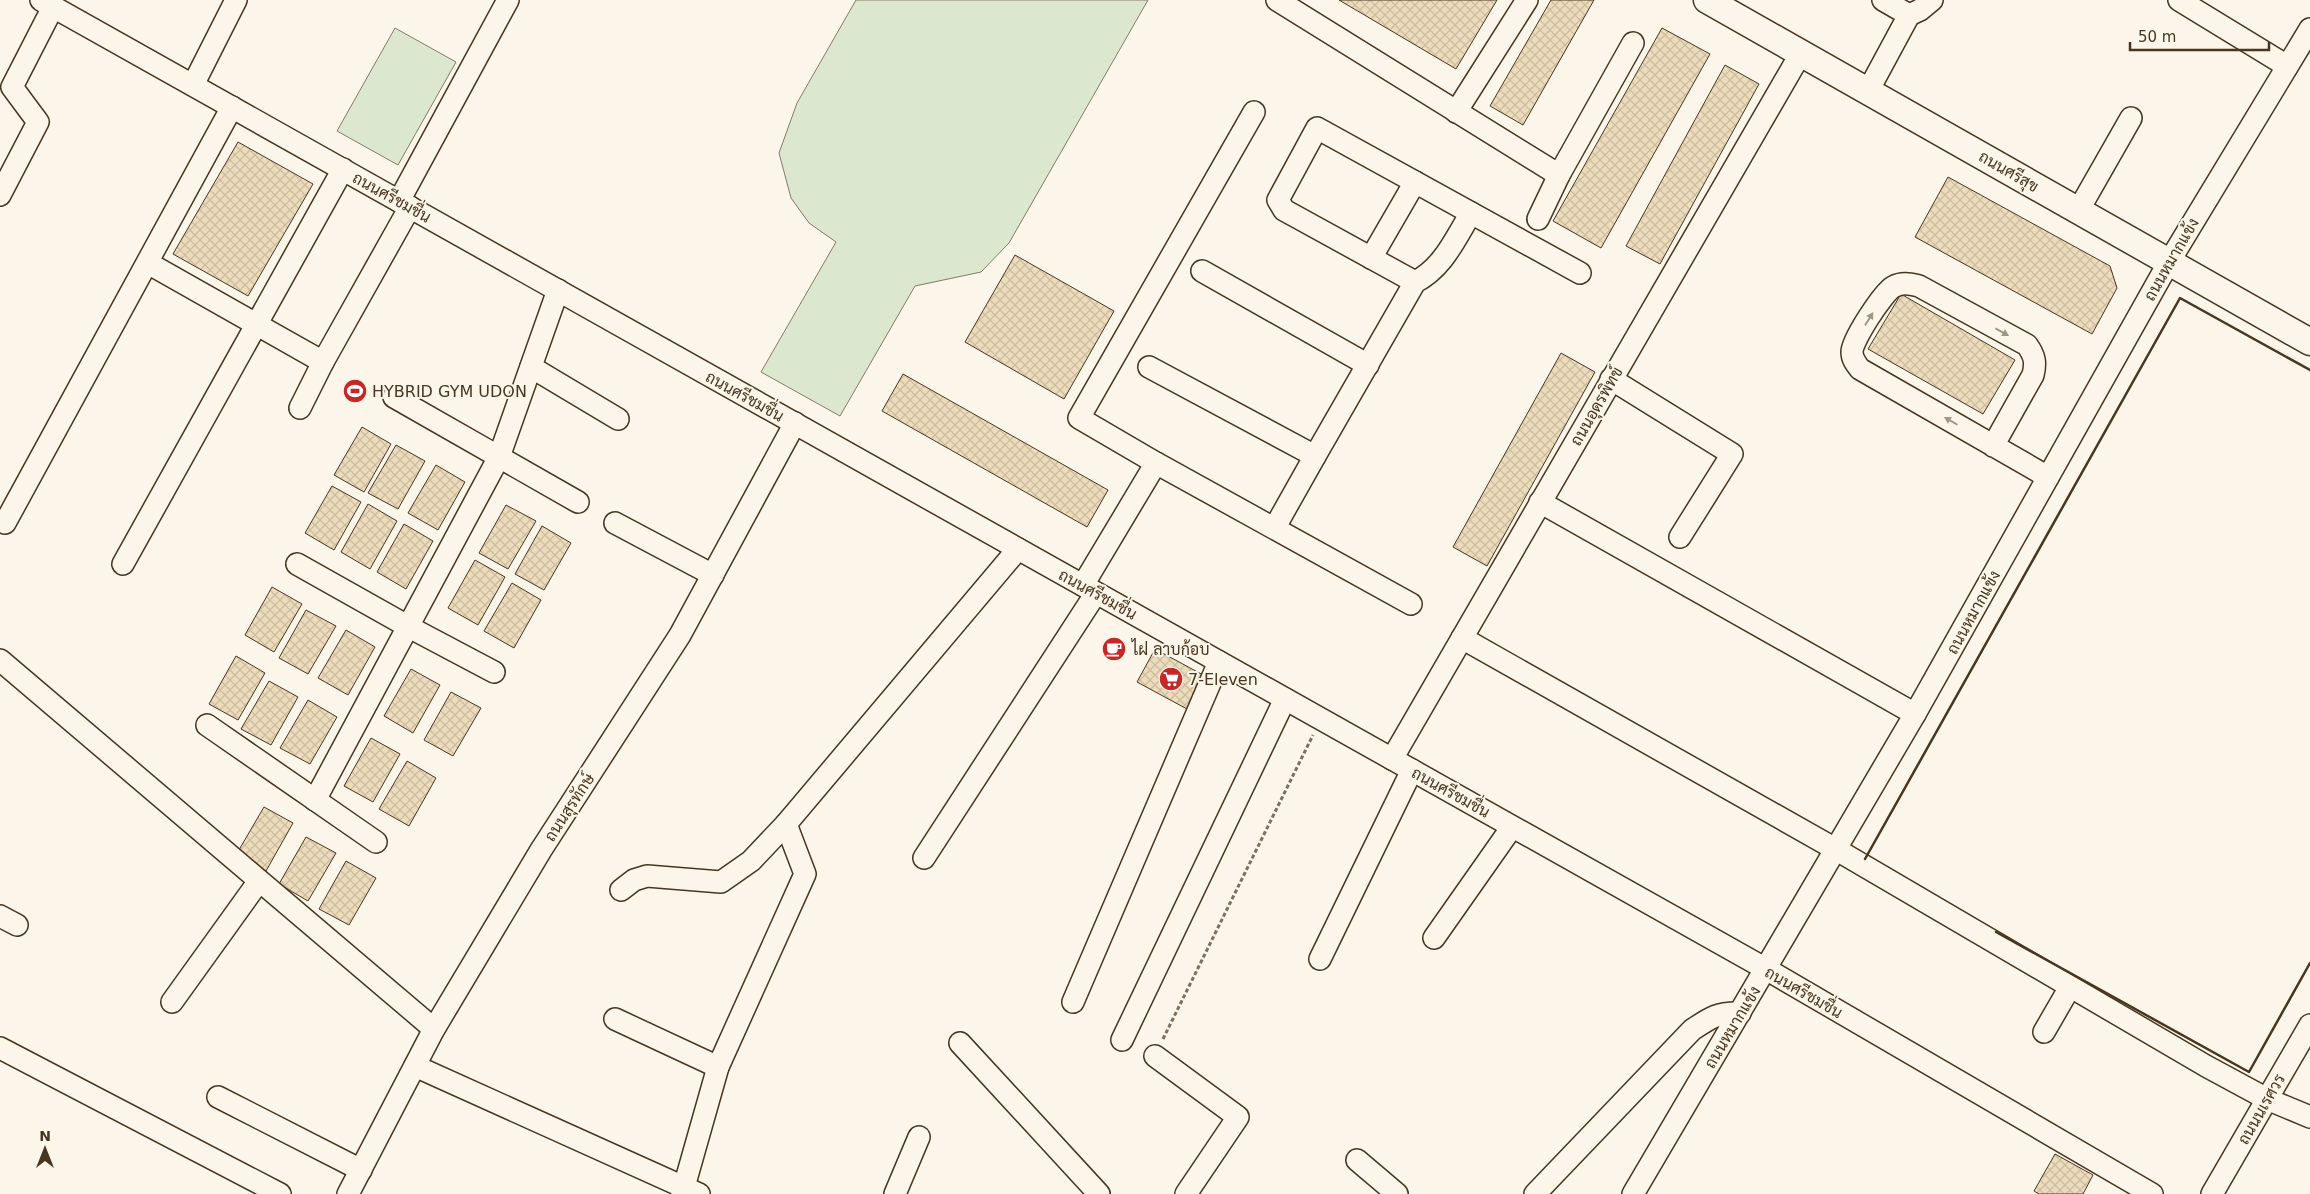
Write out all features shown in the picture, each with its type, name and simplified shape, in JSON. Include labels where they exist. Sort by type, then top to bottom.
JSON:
[{"type":"main road","name":"ถนนศรีสุข","points":[[1712,1],[1868,92],[2310,342]]},
{"type":"street","points":[[193,85],[236,0]]},
{"type":"street","points":[[300,408],[508,0]]},
{"type":"street","points":[[1277,0],[1559,175]]},
{"type":"street","points":[[1456,112],[1527,0]]},
{"type":"street","points":[[1883,0],[1909,15]]},
{"type":"street","points":[[1868,92],[1909,15],[1920,10],[1932,0]]},
{"type":"street","points":[[2179,0],[2287,66]]},
{"type":"street","points":[[0,195],[38,122],[6,87],[47,3]]},
{"type":"street","name":"ถนนศรีชมชื่น","points":[[47,3],[1766,969],[2152,1194]]},
{"type":"street","name":"ถนนหมากแข้ง","points":[[1634,1194],[1837,850],[2169,262],[2310,30]]},
{"type":"street","points":[[1538,219],[1559,175],[1633,43]]},
{"type":"street","name":"ถนนอุดรพิทข์","points":[[1392,759],[1801,53]]},
{"type":"street","points":[[5,523],[232,107]]},
{"type":"street","points":[[1254,112],[1079,418],[1156,463],[1411,604]]},
{"type":"street","points":[[2078,211],[2130,118]]},
{"type":"street","points":[[1415,282],[1284,210],[1278,200],[1317,128],[1580,273]]},
{"type":"street","points":[[123,564],[343,170]]},
{"type":"street","points":[[1371,258],[1415,182]]},
{"type":"street","points":[[1275,528],[1415,282],[1428,276],[1442,261],[1470,213]]},
{"type":"street","points":[[148,263],[258,324],[294,347],[324,362]]},
{"type":"street","points":[[1202,271],[1368,365]]},
{"type":"street","points":[[1994,446],[2033,376],[2036,365],[2034,354],[2027,345],[1920,286],[1907,283],[1894,286],[1885,294],[1856,341],[1852,351],[1854,361],[1860,369],[1994,446],[2048,477]]},
{"type":"street","points":[[316,800],[499,456],[558,290]]},
{"type":"street","points":[[531,367],[618,419]]},
{"type":"street","points":[[1150,367],[1315,456]]},
{"type":"street","points":[[1611,379],[1732,454],[1680,537]]},
{"type":"street","points":[[394,397],[578,502]]},
{"type":"street","name":"ถนนสุรทักษ์","points":[[348,1194],[434,1029],[541,850],[680,635],[794,423]]},
{"type":"street","points":[[924,858],[1089,589],[1156,463]]},
{"type":"street","points":[[1540,502],[1915,714]]},
{"type":"street","points":[[615,523],[713,575]]},
{"type":"street","points":[[621,890],[634,880],[646,876],[721,882],[751,861],[786,824],[1018,549]]},
{"type":"street","points":[[297,564],[494,672]]},
{"type":"street","points":[[1462,638],[1837,850],[2070,988],[2267,1099],[2310,1117]]},
{"type":"street","points":[[0,660],[434,1029]]},
{"type":"street","points":[[1073,1002],[1219,662]]},
{"type":"street","points":[[1122,1040],[1285,699]]},
{"type":"street","points":[[207,725],[376,842]]},
{"type":"street","points":[[1320,959],[1412,770]]},
{"type":"street","points":[[415,1066],[688,1192],[718,1067],[805,874],[786,824]]},
{"type":"street","points":[[1434,938],[1512,826]]},
{"type":"street","points":[[172,1002],[260,881]]},
{"type":"street","points":[[2044,1032],[2070,988]]},
{"type":"street","points":[[1535,1194],[1692,1030],[1710,1018],[1725,1012],[1740,1013]]},
{"type":"street","points":[[615,1019],[718,1067]]},
{"type":"street","name":"ถนนนเรศวร","points":[[2212,1194],[2310,1025]]},
{"type":"street","points":[[960,1043],[1099,1194]]},
{"type":"street","points":[[0,1048],[280,1194]]},
{"type":"street","points":[[1155,1056],[1238,1117],[1186,1194]]},
{"type":"street","points":[[218,1097],[361,1170]]},
{"type":"street","points":[[895,1194],[919,1137]]},
{"type":"street","points":[[1357,1160],[1397,1194]]},
{"type":"path","points":[[1155,1056],[1321,719]]},
{"type":"green space","points":[[856,0],[1148,0],[1009,243],[981,272],[915,286],[840,416],[761,372],[836,242],[809,223],[791,198],[779,153],[797,103]]},
{"type":"green space","points":[[395,28],[456,62],[398,165],[337,131]]},
{"type":"building","points":[[1339,0],[1497,0],[1456,69]]},
{"type":"building","points":[[1551,0],[1594,0],[1523,125],[1490,106]]},
{"type":"building","points":[[1662,28],[1710,54],[1601,248],[1553,221]]},
{"type":"building","points":[[1725,65],[1759,84],[1660,264],[1626,246]]},
{"type":"building","points":[[238,142],[313,184],[248,296],[173,254]]},
{"type":"building","points":[[1948,177],[2110,266],[2117,288],[2092,334],[1915,237]]},
{"type":"building","points":[[1015,255],[1114,311],[1064,399],[965,342]]},
{"type":"building","points":[[1901,294],[2015,360],[1983,414],[1868,349]]},
{"type":"building","points":[[1561,353],[1595,372],[1487,566],[1453,547]]},
{"type":"building","points":[[903,374],[1108,490],[1087,527],[882,411]]},
{"type":"building","points":[[362,427],[391,444],[364,492],[334,475]]},
{"type":"building","points":[[396,445],[425,461],[398,509],[368,493]]},
{"type":"building","points":[[436,465],[465,482],[438,530],[408,513]]},
{"type":"building","points":[[332,486],[361,502],[334,550],[305,533]]},
{"type":"building","points":[[368,504],[397,521],[370,569],[341,552]]},
{"type":"building","points":[[506,505],[536,521],[508,569],[479,553]]},
{"type":"building","points":[[404,524],[433,541],[406,589],[377,572]]},
{"type":"building","points":[[542,526],[571,543],[544,590],[515,574]]},
{"type":"building","points":[[475,560],[505,577],[478,625],[448,608]]},
{"type":"building","points":[[512,583],[541,600],[514,648],[484,631]]},
{"type":"building","points":[[272,587],[302,604],[274,652],[245,635]]},
{"type":"building","points":[[306,610],[336,626],[308,674],[279,658]]},
{"type":"building","points":[[346,630],[375,647],[348,695],[318,678]]},
{"type":"building","name":"7-Eleven","points":[[1155,649],[1205,676],[1187,709],[1137,682]]},
{"type":"building","points":[[236,656],[265,673],[238,720],[209,704]]},
{"type":"building","points":[[411,669],[440,685],[413,733],[384,716]]},
{"type":"building","points":[[269,681],[298,697],[271,745],[241,729]]},
{"type":"building","points":[[451,692],[481,708],[453,756],[424,740]]},
{"type":"building","points":[[308,700],[337,717],[310,764],[280,748]]},
{"type":"building","points":[[371,738],[400,754],[373,802],[344,786]]},
{"type":"building","points":[[407,761],[436,778],[409,826],[379,809]]},
{"type":"building","points":[[264,807],[293,823],[266,871],[236,855]]},
{"type":"building","points":[[306,837],[336,853],[308,901],[279,884]]},
{"type":"building","points":[[346,861],[376,878],[349,925],[319,909]]},
{"type":"building","points":[[2055,1154],[2093,1175],[2083,1194],[2039,1194],[2034,1191]]},
{"type":"wall","points":[[1865,859],[2180,298],[2310,370]]},
{"type":"wall","points":[[1996,932],[2249,1072],[2310,963]]},
{"type":"place","name":"HYBRID GYM UDON","points":[[355,391]]},
{"type":"place","name":"ไฝ ลาบก้อบ","points":[[1114,649]]},
{"type":"place","name":"7-Eleven","points":[[1171,679]]}]
